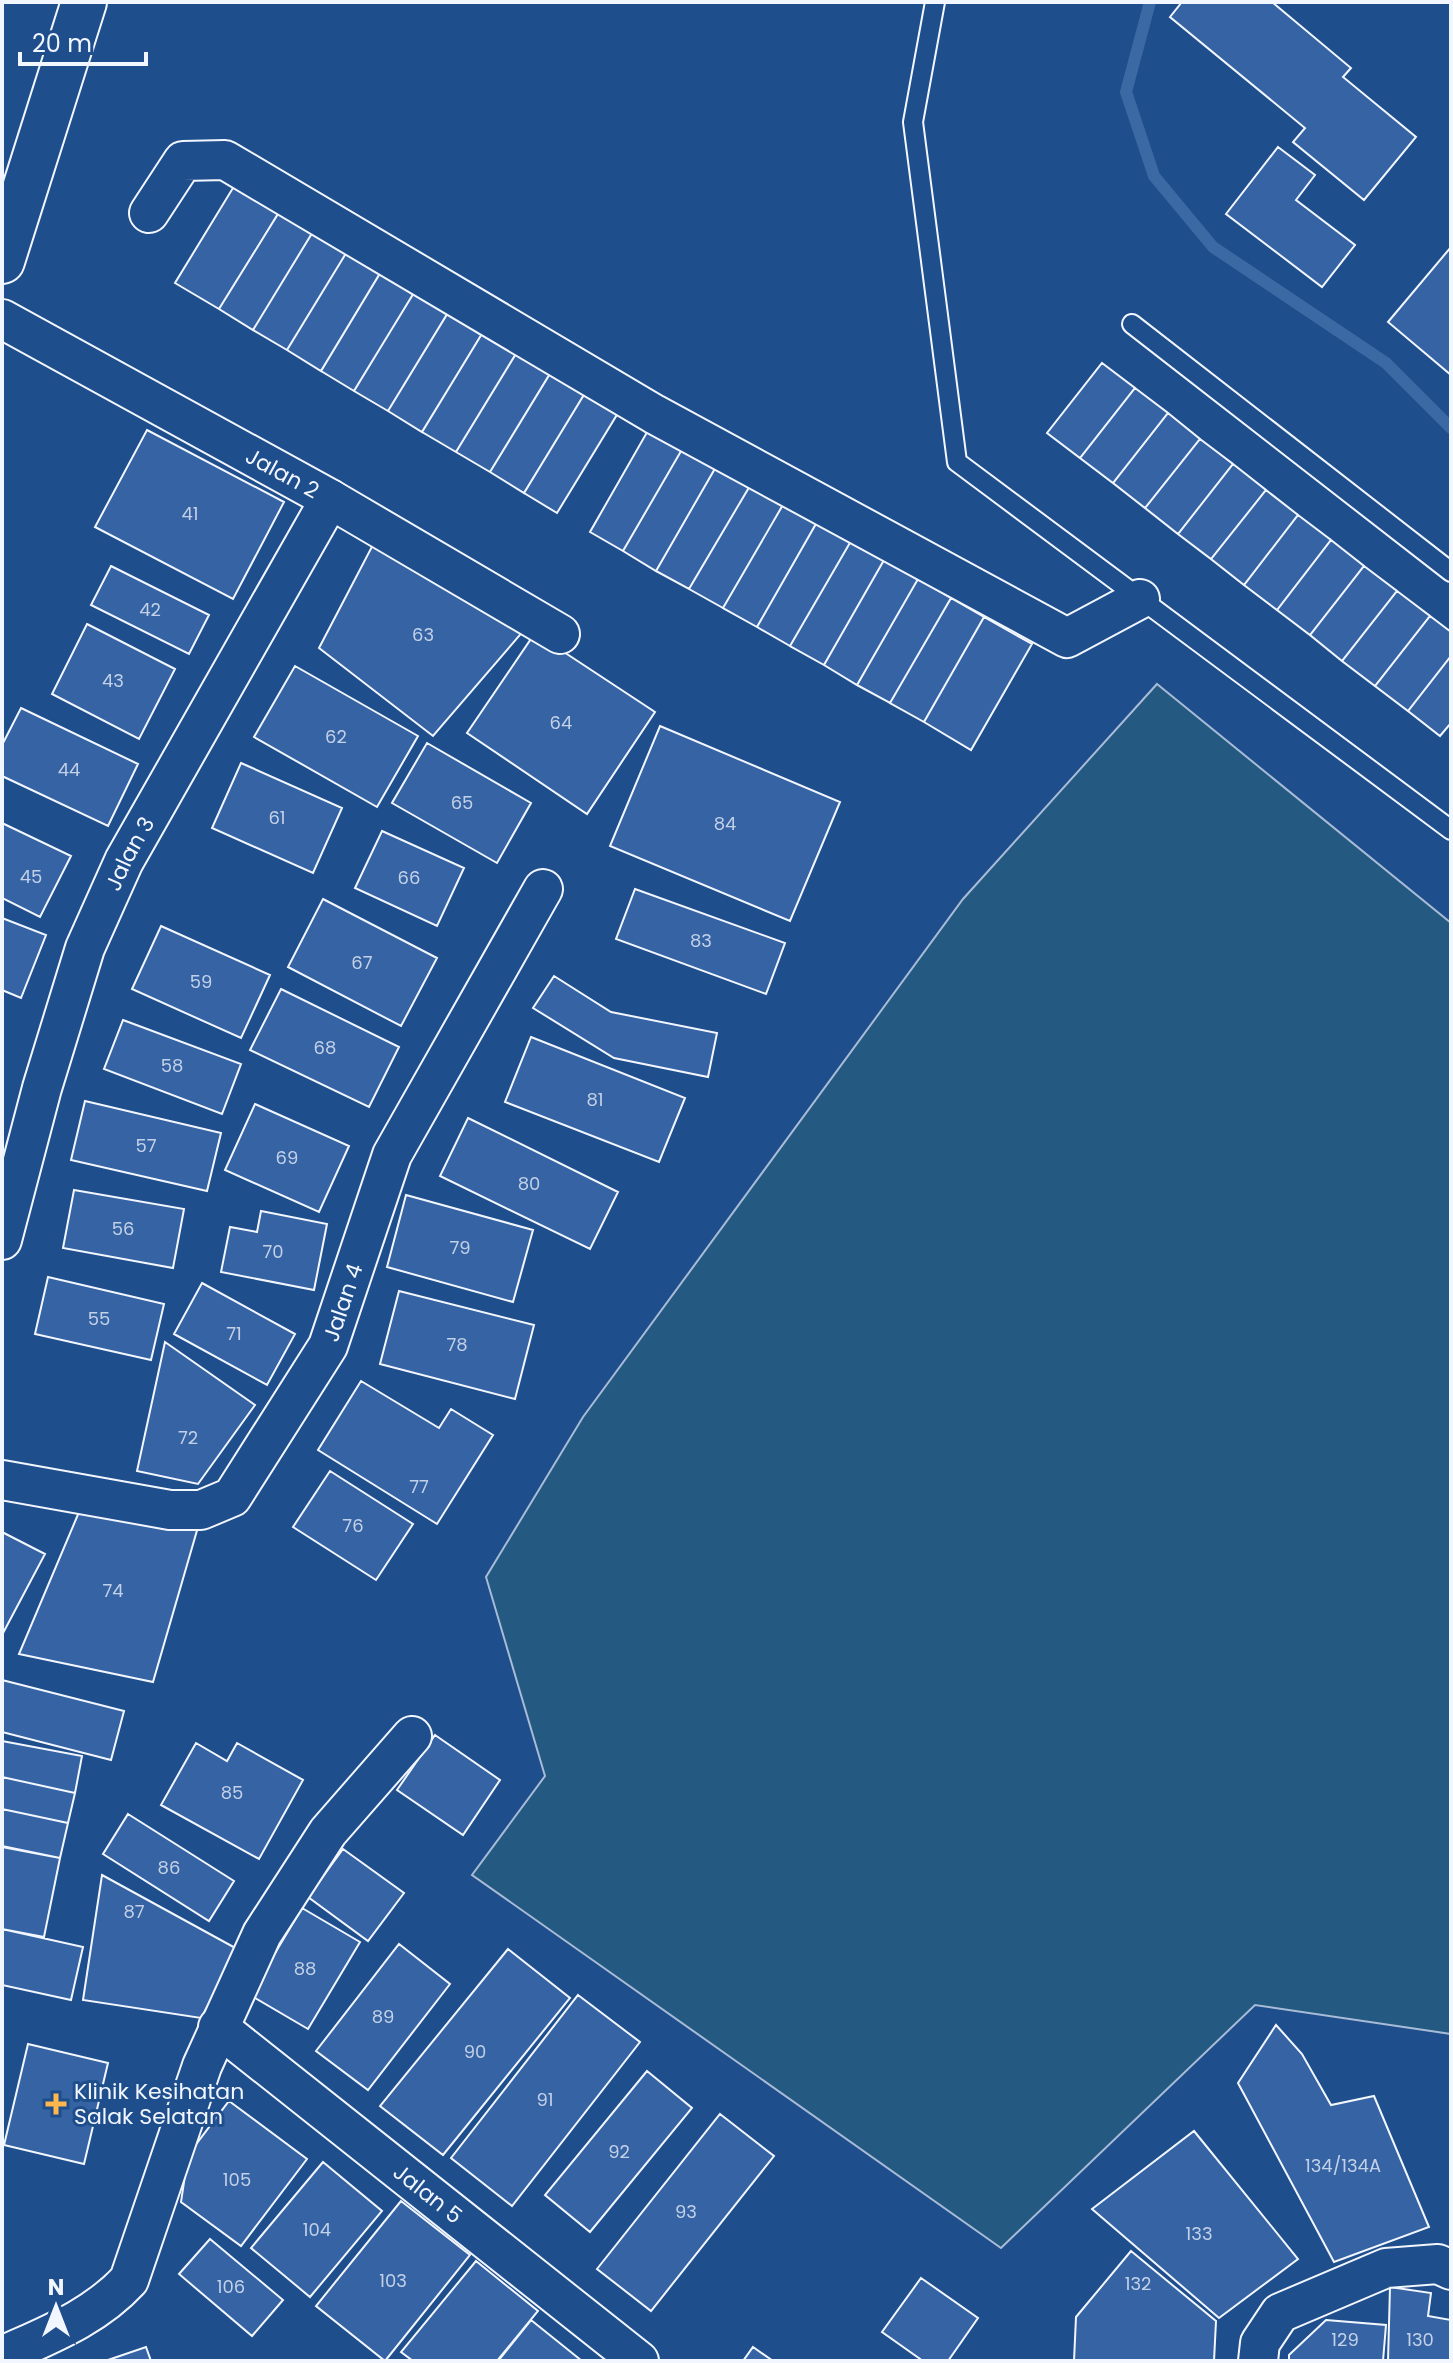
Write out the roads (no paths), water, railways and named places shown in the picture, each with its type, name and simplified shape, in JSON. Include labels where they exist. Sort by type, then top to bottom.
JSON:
[{"type":"highway","points":[[2,261],[84,2]]},
{"type":"street","points":[[149,213],[183,161],[225,160],[654,414],[1067,638],[1140,599]]},
{"type":"street","name":"Jalan 2","points":[[2,319],[330,499],[560,634]]},
{"type":"street","name":"Jalan 3","points":[[2,1240],[42,1088],[85,948],[124,861],[330,499]]},
{"type":"street","name":"Jalan 4","points":[[2,1480],[170,1510],[201,1510],[232,1497],[328,1346],[392,1155],[543,889]]},
{"type":"street","points":[[2,2356],[83,2318],[111,2299],[129,2280],[176,2137],[218,2027],[262,1934],[328,1832],[412,1736]]},
{"type":"street","name":"Jalan 5","points":[[218,2027],[639,2361]]},
{"type":"street","points":[[1258,2361],[1260,2343],[1280,2313],[1386,2268],[1438,2264],[1451,2270]]},
{"type":"lane","points":[[935,2],[913,122],[957,462],[1451,830]]},
{"type":"lane","points":[[1132,324],[1451,572]]},
{"type":"waterway","points":[[1150,2],[1126,92],[1154,176],[1213,247],[1386,363],[1451,428]]},
{"type":"place","name":"Klinik Kesihatan Salak Selatan","points":[[56,2104]]}]
